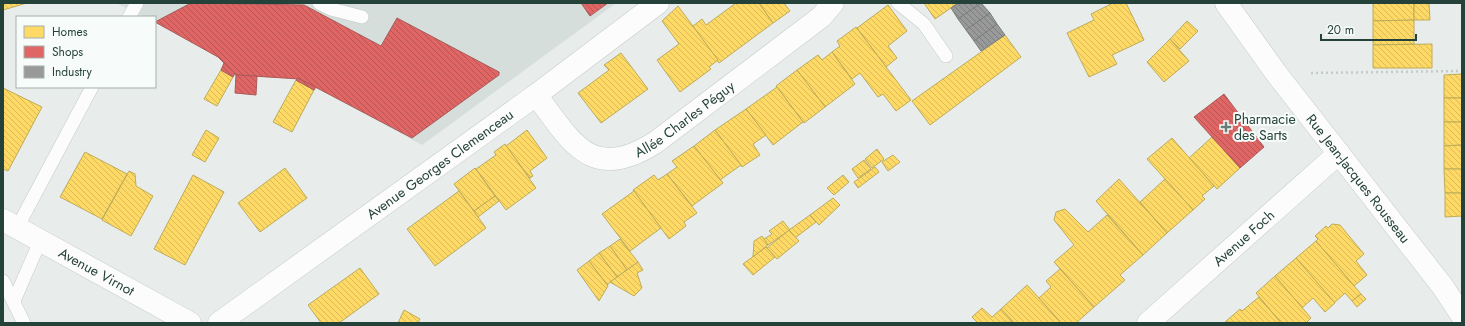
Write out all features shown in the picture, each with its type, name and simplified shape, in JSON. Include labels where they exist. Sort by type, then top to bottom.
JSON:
[{"type":"street","name":"Avenue Georges Clemenceau","points":[[219,323],[536,94],[658,3]]},
{"type":"street","name":"Allée Charles Péguy","points":[[536,94],[575,146],[585,154],[599,158],[620,158],[639,153],[656,142],[821,17],[833,3]]},
{"type":"street","name":"Rue Jean-Jacques Rousseau","points":[[1226,3],[1276,73],[1443,287],[1462,316]]},
{"type":"street","name":"Avenue Foch","points":[[1148,323],[1339,154]]},
{"type":"street","name":"Avenue Virnot","points":[[10,224],[190,323]]},
{"type":"lane","points":[[130,16],[137,3]]},
{"type":"lane","points":[[319,3],[331,9],[362,17]]},
{"type":"lane","points":[[898,3],[924,24],[946,56]]},
{"type":"lane","points":[[10,224],[91,88]]},
{"type":"lane","points":[[14,301],[40,241]]},
{"type":"lane","points":[[3,281],[24,323]]},
{"type":"path","points":[[1276,73],[1462,71]]},
{"type":"shaded area","points":[[116,3],[615,3],[422,145],[300,79],[218,57],[156,23],[156,16],[142,16]]},
{"type":"building: Homes","points":[[3,3],[27,3],[3,10]]},
{"type":"building: Homes","points":[[736,3],[759,3],[773,23],[719,63],[693,26],[702,19],[706,25]]},
{"type":"building: Homes","points":[[759,3],[784,3],[790,11],[773,23]]},
{"type":"building: Homes","points":[[924,3],[958,3],[935,19]]},
{"type":"building: Homes","points":[[1113,3],[1126,3],[1144,40],[1112,55],[1117,64],[1089,77],[1067,33],[1094,20],[1091,14]]},
{"type":"building: Homes","points":[[1373,3],[1414,3],[1414,20],[1373,21]]},
{"type":"building: Homes","points":[[1414,3],[1429,3],[1430,20],[1414,20]]},
{"type":"building: Homes","points":[[888,5],[907,31],[888,46],[897,58],[886,67],[857,28]]},
{"type":"building: Homes","points":[[678,6],[718,60],[709,67],[711,69],[680,92],[657,60],[679,44],[662,21]]},
{"type":"building: Homes","points":[[1414,20],[1414,44],[1373,45],[1373,21]]},
{"type":"building: Homes","points":[[1187,21],[1198,31],[1180,49],[1170,39]]},
{"type":"building: Homes","points":[[856,27],[911,100],[896,111],[883,94],[878,97],[860,73],[852,79],[832,52],[840,46],[837,41]]},
{"type":"building: Homes","points":[[1005,35],[1021,57],[930,125],[912,101]]},
{"type":"building: Homes","points":[[1170,39],[1189,61],[1164,82],[1147,62]]},
{"type":"building: Homes","points":[[1432,44],[1432,68],[1373,68],[1373,45]]},
{"type":"building: Homes","points":[[832,52],[855,84],[825,107],[797,70],[818,55],[822,60]]},
{"type":"building: Homes","points":[[621,53],[648,89],[601,123],[578,93],[609,70],[604,65]]},
{"type":"building: Homes","points":[[221,70],[233,77],[217,106],[204,99]]},
{"type":"building: Homes","points":[[797,70],[825,107],[804,123],[776,86]]},
{"type":"building: Homes","points":[[1462,74],[1462,98],[1444,98],[1444,75]]},
{"type":"building: Homes","points":[[296,80],[314,90],[292,132],[273,122]]},
{"type":"building: Homes","points":[[777,87],[803,122],[773,145],[746,109]]},
{"type":"building: Homes","points":[[3,88],[42,107],[8,171],[3,169]]},
{"type":"building: Homes","points":[[1444,98],[1462,98],[1462,122],[1444,122]]},
{"type":"building: Homes","points":[[746,109],[766,135],[753,144],[760,155],[742,167],[715,130]]},
{"type":"building: Homes","points":[[1444,122],[1462,122],[1462,145],[1444,146]]},
{"type":"building: Homes","points":[[206,130],[219,138],[205,162],[192,155]]},
{"type":"building: Homes","points":[[527,130],[547,158],[530,171],[533,176],[530,178],[506,146]]},
{"type":"building: Homes","points":[[715,130],[741,165],[720,180],[694,146]]},
{"type":"building: Homes","points":[[1212,137],[1240,168],[1217,189],[1189,158]]},
{"type":"building: Homes","points":[[1172,138],[1214,186],[1202,196],[1205,199],[1193,210],[1147,159]]},
{"type":"building: Homes","points":[[505,144],[536,188],[506,210],[476,169],[496,155],[494,152]]},
{"type":"building: Homes","points":[[1462,145],[1462,169],[1444,169],[1444,146]]},
{"type":"building: Homes","points":[[694,146],[723,183],[692,206],[667,174],[677,167],[672,161]]},
{"type":"building: Homes","points":[[877,149],[884,159],[872,168],[865,159]]},
{"type":"building: Homes","points":[[85,152],[127,174],[102,219],[60,197]]},
{"type":"building: Homes","points":[[893,155],[900,162],[888,171],[882,162]]},
{"type":"building: Homes","points":[[864,160],[871,169],[858,178],[852,169]]},
{"type":"building: Homes","points":[[875,167],[879,172],[858,188],[854,182]]},
{"type":"building: Homes","points":[[285,168],[307,198],[260,232],[238,203]]},
{"type":"building: Homes","points":[[475,168],[495,196],[474,211],[454,184]]},
{"type":"building: Homes","points":[[1444,169],[1462,169],[1462,193],[1445,193]]},
{"type":"building: Homes","points":[[129,171],[135,174],[136,186],[153,196],[131,236],[102,220]]},
{"type":"building: Homes","points":[[667,174],[697,213],[684,222],[686,226],[669,239],[633,190],[654,175],[658,180]]},
{"type":"building: Homes","points":[[193,175],[224,192],[185,265],[154,249]]},
{"type":"building: Homes","points":[[843,175],[849,182],[834,195],[827,188]]},
{"type":"building: Homes","points":[[1119,179],[1167,233],[1143,255],[1096,201]]},
{"type":"building: Homes","points":[[1165,179],[1193,210],[1167,233],[1140,202]]},
{"type":"building: Homes","points":[[459,191],[486,228],[435,266],[407,229]]},
{"type":"building: Homes","points":[[634,191],[661,228],[630,251],[602,214]]},
{"type":"building: Homes","points":[[1445,193],[1462,193],[1462,216],[1445,217]]},
{"type":"building: Homes","points":[[495,196],[499,201],[478,217],[474,211]]},
{"type":"building: Homes","points":[[833,198],[840,205],[819,225],[810,215]]},
{"type":"building: Homes","points":[[1065,209],[1088,232],[1107,215],[1143,255],[1120,275],[1125,280],[1094,307],[1054,262],[1074,245],[1054,220],[1056,212]]},
{"type":"building: Homes","points":[[810,215],[816,222],[795,238],[789,230]]},
{"type":"building: Homes","points":[[783,221],[790,230],[768,245],[764,239],[772,234],[769,231]]},
{"type":"building: Homes","points":[[1332,224],[1340,225],[1364,254],[1356,261],[1367,275],[1354,286],[1316,241],[1318,239],[1315,236],[1326,226],[1328,228]]},
{"type":"building: Homes","points":[[789,230],[799,241],[777,259],[767,248]]},
{"type":"building: Homes","points":[[762,236],[768,245],[753,257],[754,241]]},
{"type":"building: Homes","points":[[620,239],[638,262],[627,270],[610,246]]},
{"type":"building: Homes","points":[[1316,241],[1361,294],[1352,301],[1345,293],[1334,303],[1296,258]]},
{"type":"building: Homes","points":[[610,246],[627,270],[617,277],[599,253]]},
{"type":"building: Homes","points":[[766,247],[775,257],[753,275],[743,264]]},
{"type":"building: Homes","points":[[599,253],[617,277],[607,285],[589,261]]},
{"type":"building: Homes","points":[[1296,258],[1335,303],[1325,312],[1313,298],[1302,308],[1275,276]]},
{"type":"building: Homes","points":[[589,261],[608,286],[599,301],[577,270]]},
{"type":"building: Homes","points":[[638,262],[643,270],[637,273],[642,288],[634,296],[610,282]]},
{"type":"building: Homes","points":[[360,268],[379,294],[339,323],[321,323],[308,305]]},
{"type":"building: Homes","points":[[1060,269],[1094,307],[1076,323],[1061,323],[1039,298],[1051,287],[1046,281]]},
{"type":"building: Homes","points":[[1275,276],[1311,318],[1306,323],[1281,323],[1256,293]]},
{"type":"building: Homes","points":[[1027,285],[1061,323],[1014,323],[1001,309]]},
{"type":"building: Homes","points":[[1361,294],[1366,299],[1357,307],[1352,301]]},
{"type":"building: Homes","points":[[1259,297],[1281,323],[1225,322],[1240,309],[1242,311]]},
{"type":"building: Homes","points":[[982,308],[992,317],[1001,309],[1013,322],[978,323],[972,317]]},
{"type":"building: Homes","points":[[404,310],[420,319],[418,323],[398,323]]},
{"type":"building: Shops","points":[[191,3],[304,5],[381,46],[397,18],[499,72],[499,75],[412,138],[300,79],[236,75],[218,57],[156,21]]},
{"type":"building: Shops","points":[[581,3],[608,3],[590,16]]},
{"type":"building: Shops","points":[[224,63],[235,73],[233,77],[221,70]]},
{"type":"building: Shops","points":[[236,75],[257,76],[256,95],[235,93]]},
{"type":"building: Shops","points":[[297,78],[316,87],[314,90],[296,80]]},
{"type":"building: Shops","name":"Pharmacie des Sarts","points":[[1224,94],[1264,147],[1240,168],[1194,117]]},
{"type":"building: Industry","points":[[958,3],[981,3],[958,19],[951,8]]},
{"type":"building: Industry","points":[[981,3],[990,13],[966,30],[958,19]]},
{"type":"building: Industry","points":[[990,13],[997,24],[974,41],[966,30]]},
{"type":"building: Industry","points":[[997,24],[1005,35],[981,51],[974,41]]},
{"type":"place","name":"Pharmacie des Sarts","points":[[1226,127]]}]
